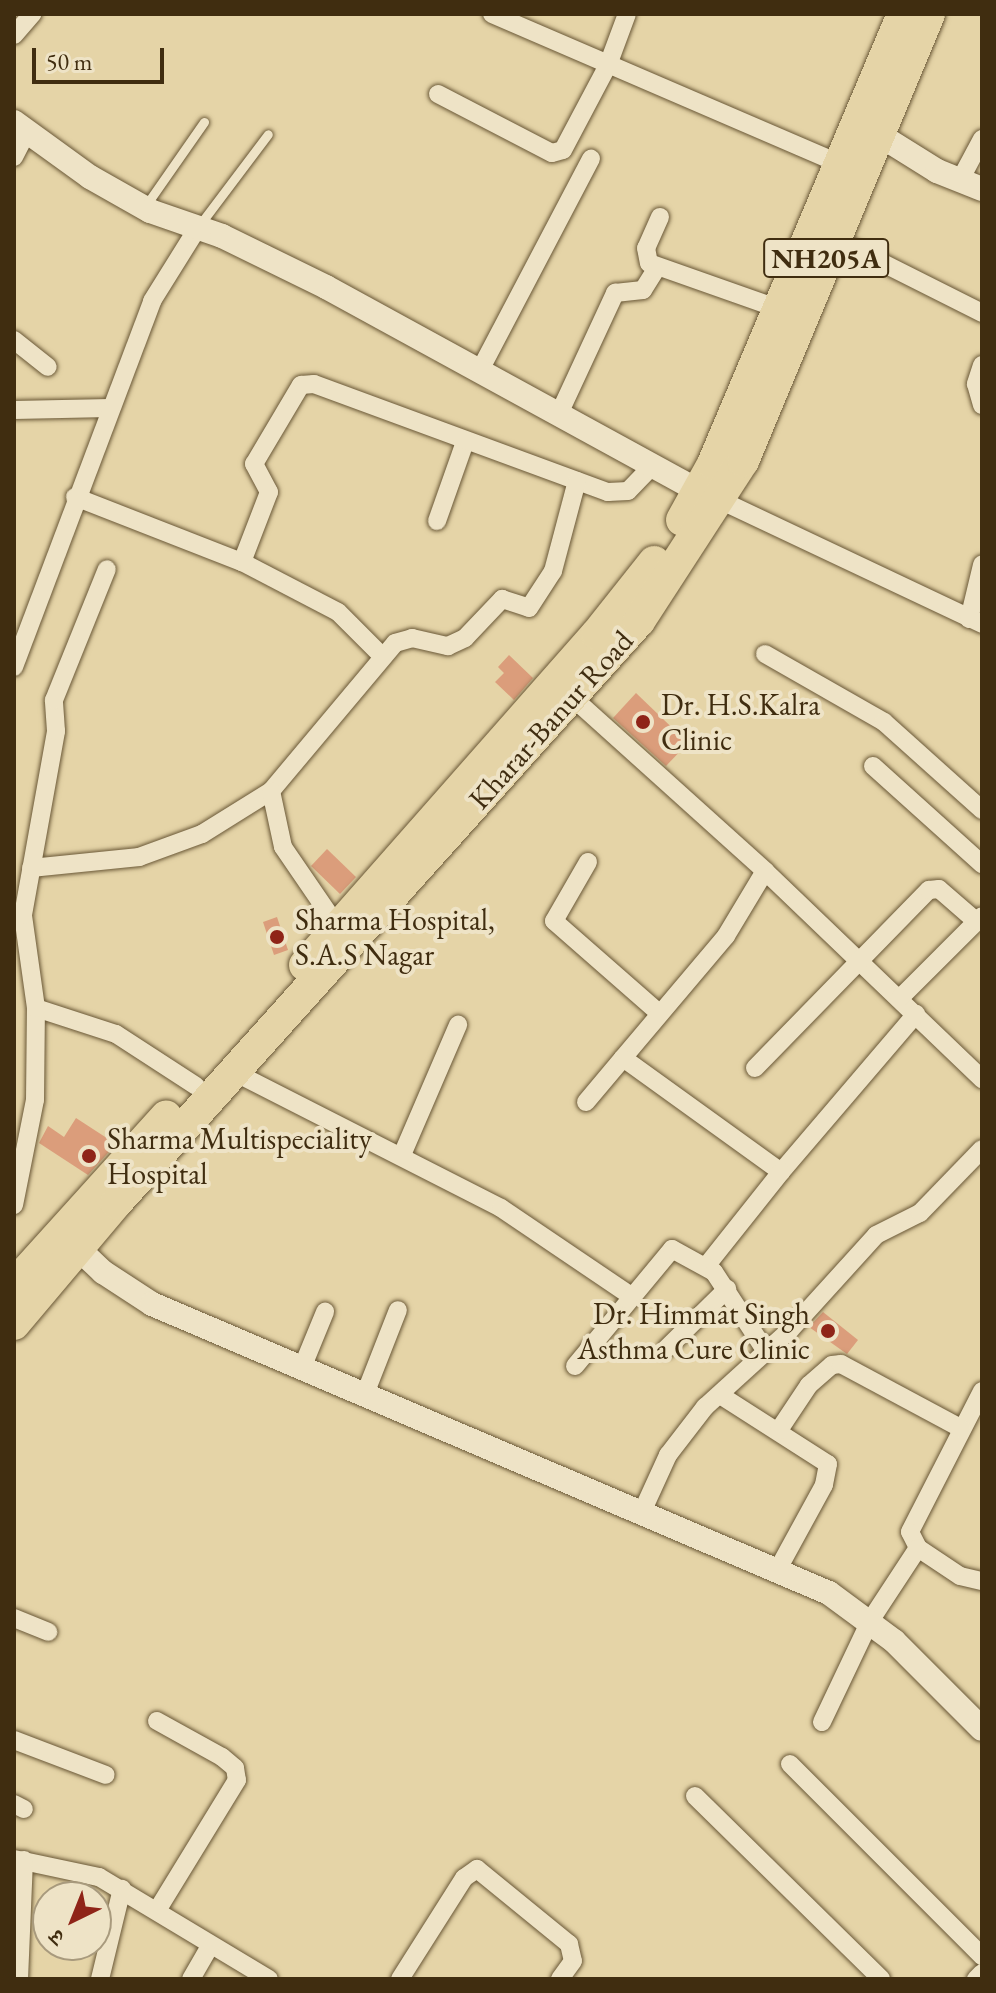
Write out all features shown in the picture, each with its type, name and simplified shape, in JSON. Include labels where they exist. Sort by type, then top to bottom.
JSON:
[{"type":"highway","name":"NH205A","points":[[68,1240],[196,1086],[597,634],[710,497],[777,308],[839,160],[868,128],[903,14]]},
{"type":"highway","name":"Kharar-Banur Road","points":[[19,1304],[68,1240],[236,1073],[639,621],[710,497],[743,461],[833,238],[868,128],[929,14]]},
{"type":"street","points":[[14,35],[32,14]]},
{"type":"street","points":[[492,14],[839,160]]},
{"type":"street","points":[[438,94],[552,153],[569,143],[608,65],[627,14]]},
{"type":"street","points":[[14,157],[21,127],[144,208],[198,227],[326,287],[650,468],[976,621],[982,565]]},
{"type":"street","points":[[868,128],[970,186],[982,139]]},
{"type":"street","points":[[479,372],[591,159]]},
{"type":"street","points":[[660,217],[645,255],[657,268],[777,308]]},
{"type":"street","points":[[14,667],[75,497],[159,286],[198,227]]},
{"type":"street","points":[[833,238],[982,313]]},
{"type":"street","points":[[558,416],[615,293],[643,290],[657,268]]},
{"type":"street","points":[[14,340],[48,367]]},
{"type":"street","points":[[982,365],[976,384],[982,405]]},
{"type":"street","points":[[242,562],[269,492],[254,464],[301,385],[314,384],[465,442],[621,494],[650,468]]},
{"type":"street","points":[[14,410],[110,408]]},
{"type":"street","points":[[437,521],[465,442]]},
{"type":"street","points":[[31,868],[139,857],[202,834],[271,791],[365,685],[382,656],[404,638],[439,647],[456,644],[502,599],[529,608],[553,571],[577,481]]},
{"type":"street","points":[[75,497],[242,562],[338,612],[382,656]]},
{"type":"street","points":[[14,1205],[35,1113],[36,1008],[18,935],[56,731],[54,700],[107,569]]},
{"type":"street","points":[[765,654],[884,722],[982,810]]},
{"type":"street","points":[[572,697],[765,871],[982,1079]]},
{"type":"street","points":[[873,766],[982,864]]},
{"type":"street","points":[[271,791],[283,847],[337,926]]},
{"type":"street","points":[[588,862],[554,921],[659,1013]]},
{"type":"street","points":[[586,1102],[726,936],[765,871]]},
{"type":"street","points":[[755,1068],[929,890],[939,889],[979,918],[899,999]]},
{"type":"street","points":[[36,1008],[116,1034],[196,1086]]},
{"type":"street","points":[[707,1265],[781,1172],[916,1014]]},
{"type":"street","points":[[402,1155],[458,1025]]},
{"type":"street","points":[[623,1058],[781,1172]]},
{"type":"street","points":[[236,1073],[402,1155],[536,1229],[631,1296]]},
{"type":"street","points":[[642,1512],[668,1455],[720,1395],[883,1229],[920,1213],[982,1149]]},
{"type":"street","points":[[68,1240],[152,1304],[829,1593],[870,1621],[982,1729]]},
{"type":"street","points":[[575,1366],[672,1249],[707,1265],[727,1289],[765,1350]]},
{"type":"street","points":[[666,1349],[727,1289]]},
{"type":"street","points":[[365,1394],[398,1310]]},
{"type":"street","points":[[302,1368],[325,1312]]},
{"type":"street","points":[[779,1430],[809,1385],[832,1365],[841,1364],[962,1429]]},
{"type":"street","points":[[982,1391],[914,1518],[910,1532],[918,1548],[960,1576],[982,1581]]},
{"type":"street","points":[[720,1395],[815,1452],[828,1464],[829,1474],[777,1571]]},
{"type":"street","points":[[822,1722],[870,1621],[918,1548]]},
{"type":"street","points":[[14,1618],[48,1632]]},
{"type":"street","points":[[157,1721],[222,1757],[235,1768],[237,1780],[158,1909]]},
{"type":"street","points":[[14,1740],[106,1775]]},
{"type":"street","points":[[790,1764],[982,1956]]},
{"type":"street","points":[[695,1796],[881,1979]]},
{"type":"street","points":[[19,1979],[19,1860],[99,1877],[158,1909],[257,1976]]},
{"type":"street","points":[[400,1979],[464,1878],[477,1869],[569,1944],[573,1961],[560,1979]]},
{"type":"street","points":[[100,1979],[122,1889]]},
{"type":"street","points":[[191,1979],[211,1945]]},
{"type":"street","points":[[976,1979],[982,1973]]},
{"type":"lane","points":[[144,208],[204,122]]},
{"type":"lane","points":[[198,227],[268,134]]},
{"type":"building","points":[[509,655],[533,678],[514,700],[495,682],[504,673],[498,667]]},
{"type":"building","points":[[636,693],[688,743],[666,766],[613,718]]},
{"type":"building","points":[[327,849],[356,877],[340,894],[311,866]]},
{"type":"building","points":[[277,917],[288,950],[274,955],[263,922]]},
{"type":"building","points":[[76,1118],[116,1144],[88,1175],[39,1143],[48,1126],[64,1137]]},
{"type":"building","points":[[823,1312],[858,1340],[847,1354],[809,1327]]},
{"type":"place","name":"Dr. H.S.Kalra Clinic","points":[[643,722]]},
{"type":"place","name":"Sharma Hospital, S.A.S Nagar","points":[[277,937]]},
{"type":"place","name":"Sharma Multispeciality Hospital","points":[[89,1156]]},
{"type":"place","name":"Dr. Himmat Singh Asthma Cure Clinic","points":[[828,1331]]}]
